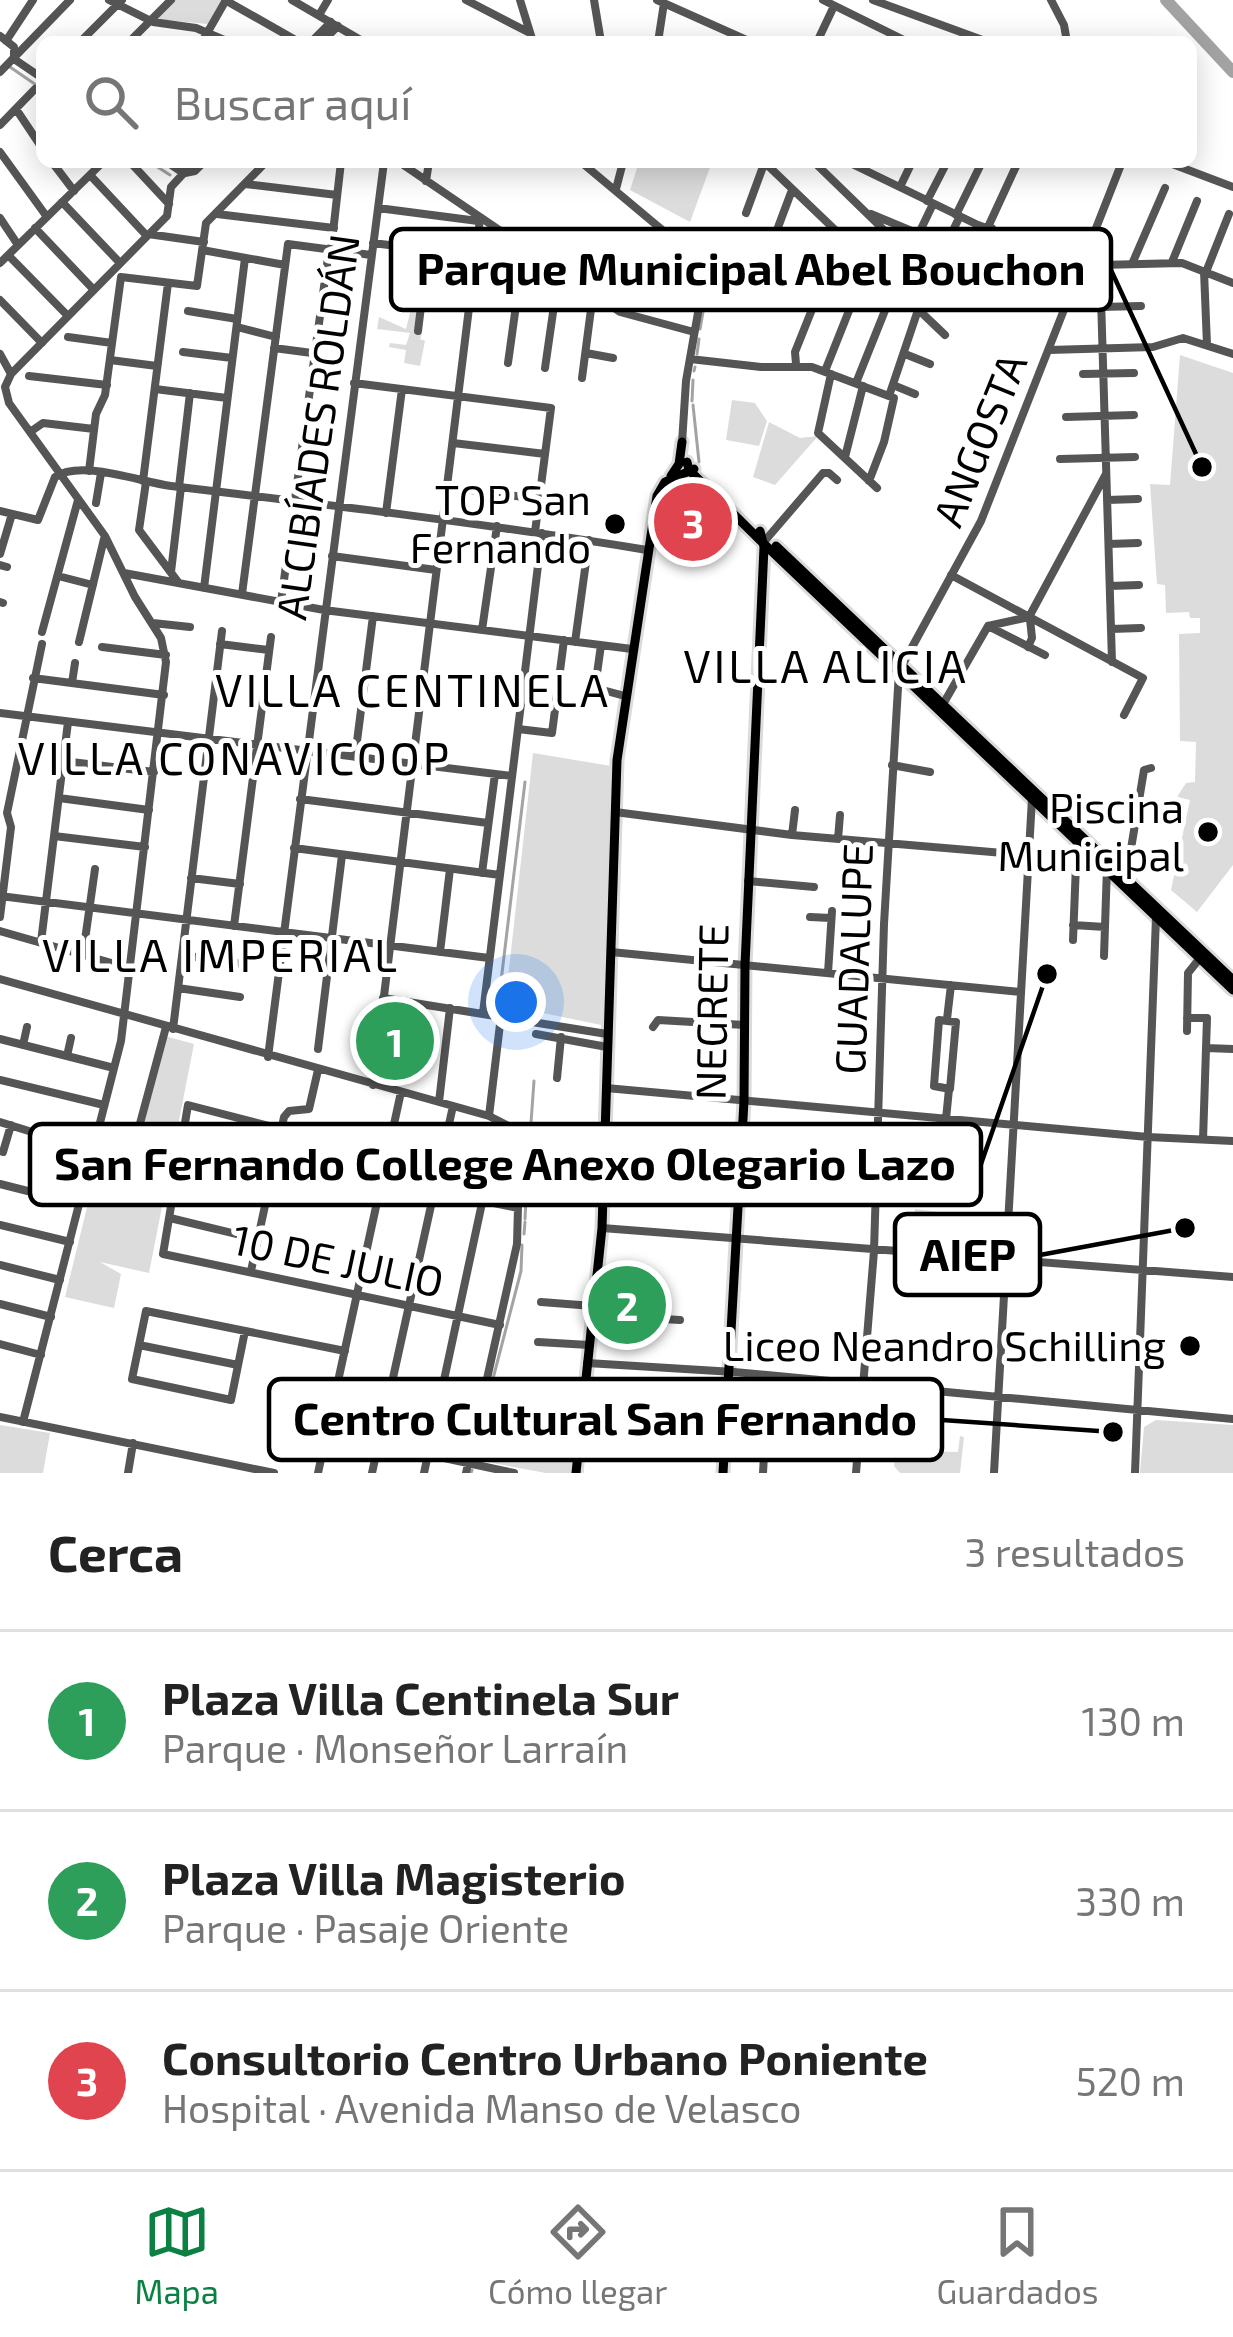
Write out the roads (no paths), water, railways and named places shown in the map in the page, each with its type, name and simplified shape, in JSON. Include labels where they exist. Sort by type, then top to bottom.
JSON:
[{"type":"main road","points":[[576,1473],[602,1228],[615,812],[625,697],[657,496],[679,464],[682,442]]},
{"type":"main road","points":[[665,482],[690,467],[1233,990]]},
{"type":"main road","name":"NEGRETE","points":[[723,1473],[744,1101],[748,881],[765,543]]},
{"type":"main road","points":[[1202,956],[1233,980]]},
{"type":"street","points":[[14,59],[14,47],[3,38],[33,0]]},
{"type":"street","points":[[0,72],[70,0]]},
{"type":"street","points":[[135,36],[171,0]]},
{"type":"street","points":[[206,36],[226,0],[289,36]]},
{"type":"street","points":[[292,0],[354,36]]},
{"type":"street","points":[[320,15],[328,0]]},
{"type":"street","points":[[466,0],[528,36]]},
{"type":"street","points":[[520,0],[530,36]]},
{"type":"street","points":[[594,0],[600,36]]},
{"type":"street","points":[[824,0],[896,36]]},
{"type":"street","points":[[873,0],[972,36]]},
{"type":"street","points":[[1051,0],[1065,36]]},
{"type":"street","points":[[85,36],[116,2],[149,21],[216,36]]},
{"type":"street","points":[[658,36],[661,2],[736,36]]},
{"type":"street","points":[[820,36],[834,5]]},
{"type":"street","points":[[318,36],[334,24]]},
{"type":"street","points":[[326,36],[334,24]]},
{"type":"street","points":[[14,59],[36,74]]},
{"type":"street","points":[[0,125],[35,89]]},
{"type":"street","points":[[16,109],[36,139]]},
{"type":"street","points":[[0,152],[47,217]]},
{"type":"street","points":[[57,168],[74,191]]},
{"type":"street","points":[[68,316],[4,259],[97,168]]},
{"type":"street","points":[[136,168],[169,203]]},
{"type":"street","points":[[177,168],[183,172],[198,168]]},
{"type":"street","points":[[23,1422],[114,1068],[166,655],[105,536],[5,400],[4,388],[11,374],[167,216],[173,183],[187,168]]},
{"type":"street","points":[[62,202],[118,270],[197,286],[206,223],[260,168]]},
{"type":"street","points":[[280,602],[340,168]]},
{"type":"street","name":"ALCIBÍADES ROLDÁN","points":[[268,1057],[383,168]]},
{"type":"street","points":[[408,168],[627,316],[694,332]]},
{"type":"street","points":[[426,181],[428,168]]},
{"type":"street","points":[[589,168],[703,264],[682,442],[690,467]]},
{"type":"street","points":[[616,189],[622,168]]},
{"type":"street","points":[[746,213],[762,168]]},
{"type":"street","points":[[770,168],[945,335]]},
{"type":"street","points":[[820,168],[957,301],[1015,168]]},
{"type":"street","points":[[861,168],[958,215],[1082,261],[1100,265],[1172,262],[1233,283]]},
{"type":"street","points":[[872,173],[875,168]]},
{"type":"street","points":[[900,187],[909,168]]},
{"type":"street","points":[[909,254],[945,168]]},
{"type":"street","points":[[931,275],[979,168]]},
{"type":"street","name":"ANGOSTA","points":[[900,668],[981,520],[1120,168]]},
{"type":"street","points":[[1183,168],[1233,187]]},
{"type":"street","points":[[90,175],[148,235],[285,265]]},
{"type":"street","points":[[245,184],[338,195]]},
{"type":"street","points":[[1132,264],[1165,188]]},
{"type":"street","points":[[792,190],[777,230],[782,243],[831,262]]},
{"type":"street","points":[[1172,262],[1197,201]]},
{"type":"street","points":[[378,208],[480,220]]},
{"type":"street","points":[[867,212],[919,234]]},
{"type":"street","points":[[216,214],[334,228]]},
{"type":"street","points":[[1207,345],[1205,271],[1229,214]]},
{"type":"street","points":[[0,218],[19,245]]},
{"type":"street","points":[[373,1085],[480,220]]},
{"type":"street","points":[[35,228],[94,290]]},
{"type":"street","points":[[796,365],[795,352],[842,237]]},
{"type":"street","points":[[373,243],[475,256]]},
{"type":"street","points":[[242,595],[288,244],[371,256]]},
{"type":"street","points":[[508,363],[524,248]]},
{"type":"street","points":[[418,331],[428,250]]},
{"type":"street","points":[[204,587],[245,258]]},
{"type":"street","points":[[868,263],[828,372],[818,433],[873,485],[892,393],[918,310]]},
{"type":"street","points":[[1100,265],[1112,662]]},
{"type":"street","points":[[89,471],[110,361],[118,270]]},
{"type":"street","points":[[545,368],[559,271]]},
{"type":"street","points":[[168,283],[139,530],[179,583]]},
{"type":"street","points":[[845,457],[860,385],[894,288]]},
{"type":"street","points":[[582,378],[593,294]]},
{"type":"street","points":[[0,300],[42,343]]},
{"type":"street","points":[[1101,307],[1141,306]]},
{"type":"street","points":[[188,311],[237,323],[312,353]]},
{"type":"street","points":[[68,337],[112,343]]},
{"type":"street","points":[[1049,350],[1156,347],[1176,338],[1233,354]]},
{"type":"street","points":[[183,352],[232,358]]},
{"type":"street","points":[[586,353],[613,358]]},
{"type":"street","points":[[0,354],[11,374]]},
{"type":"street","points":[[905,354],[930,364]]},
{"type":"street","points":[[690,359],[761,367],[796,365],[892,393],[915,394]]},
{"type":"street","points":[[110,361],[157,366]]},
{"type":"street","points":[[1083,374],[1133,373]]},
{"type":"street","points":[[29,376],[106,385]]},
{"type":"street","points":[[354,382],[551,408],[529,636],[482,1012]]},
{"type":"street","points":[[154,389],[226,398]]},
{"type":"street","points":[[386,513],[402,389]]},
{"type":"street","points":[[170,572],[190,393]]},
{"type":"street","points":[[1066,417],[1135,415]]},
{"type":"street","points":[[30,432],[44,423],[94,429]]},
{"type":"street","points":[[453,443],[545,454]]},
{"type":"street","points":[[1060,459],[1135,457]]},
{"type":"street","points":[[0,511],[38,520],[50,483],[60,472],[89,471],[647,550]]},
{"type":"street","points":[[765,543],[823,473],[829,472],[837,481]]},
{"type":"street","points":[[97,502],[100,473]]},
{"type":"street","points":[[1028,647],[1032,638],[1029,617],[1107,473]]},
{"type":"street","points":[[447,487],[539,499]]},
{"type":"street","points":[[43,632],[78,498]]},
{"type":"street","points":[[1107,500],[1138,499]]},
{"type":"street","points":[[0,554],[13,514]]},
{"type":"street","points":[[482,630],[497,526]]},
{"type":"street","points":[[79,642],[105,536]]},
{"type":"street","points":[[518,729],[552,733],[589,540]]},
{"type":"street","points":[[1108,544],[1138,542]]},
{"type":"street","points":[[332,556],[436,570]]},
{"type":"street","points":[[122,572],[323,610],[632,649]]},
{"type":"street","points":[[951,575],[1143,679],[1124,715]]},
{"type":"street","points":[[58,576],[93,585]]},
{"type":"street","points":[[1110,586],[1139,585]]},
{"type":"street","points":[[355,757],[373,616]]},
{"type":"street","points":[[942,707],[988,626],[1029,617]]},
{"type":"street","points":[[152,622],[190,628]]},
{"type":"street","points":[[988,626],[1045,655]]},
{"type":"street","points":[[1111,629],[1141,628]]},
{"type":"street","points":[[122,1194],[178,988],[222,631]]},
{"type":"street","points":[[234,926],[271,637]]},
{"type":"street","points":[[0,917],[11,827],[3,817],[42,644]]},
{"type":"street","points":[[220,644],[269,650]]},
{"type":"street","points":[[601,645],[596,688],[625,697]]},
{"type":"street","points":[[102,647],[166,655]]},
{"type":"street","points":[[72,683],[75,663]]},
{"type":"street","name":"GUADALUPE","points":[[856,1473],[874,1251],[888,843],[900,668]]},
{"type":"street","points":[[33,678],[164,695]]},
{"type":"street","points":[[0,713],[512,776]]},
{"type":"street","points":[[40,942],[68,722]]},
{"type":"street","points":[[63,761],[154,772]]},
{"type":"street","points":[[892,765],[930,772]]},
{"type":"street","points":[[1124,881],[1144,770],[1151,768]]},
{"type":"street","points":[[482,873],[495,774]]},
{"type":"street","points":[[994,1473],[1032,794]]},
{"type":"street","points":[[59,798],[149,810]]},
{"type":"street","points":[[300,799],[488,823]]},
{"type":"street","points":[[792,835],[795,810]]},
{"type":"street","points":[[615,812],[750,831],[1028,855]]},
{"type":"street","points":[[838,839],[840,815]]},
{"type":"street","points":[[54,836],[145,847]]},
{"type":"street","points":[[1073,940],[1077,836]]},
{"type":"street","points":[[294,848],[500,875]]},
{"type":"street","points":[[318,1048],[342,854]]},
{"type":"street","points":[[1104,956],[1107,865]]},
{"type":"street","points":[[440,952],[450,868]]},
{"type":"street","points":[[83,954],[95,869]]},
{"type":"street","points":[[191,878],[240,884]]},
{"type":"street","points":[[748,881],[814,887]]},
{"type":"street","points":[[2,897],[489,958]]},
{"type":"street","points":[[1136,1473],[1156,911]]},
{"type":"street","points":[[810,917],[831,915],[828,974]]},
{"type":"street","points":[[1073,925],[1105,927]]},
{"type":"street","points":[[0,931],[129,968]]},
{"type":"street","points":[[609,952],[1021,992]]},
{"type":"street","points":[[182,955],[243,964]]},
{"type":"street","points":[[1187,1030],[1188,974],[1202,956]]},
{"type":"street","points":[[0,979],[489,1116],[519,1131],[517,1244],[467,1468]]},
{"type":"street","points":[[947,1019],[951,985]]},
{"type":"street","points":[[178,988],[240,997]]},
{"type":"street","points":[[383,998],[607,1034]]},
{"type":"street","points":[[439,1102],[451,1008]]},
{"type":"street","points":[[489,1116],[501,1016]]},
{"type":"street","points":[[1187,1018],[1207,1018],[1203,1140]]},
{"type":"street","points":[[946,1119],[956,1022],[947,1019],[939,1021],[934,1086],[949,1089]]},
{"type":"street","points":[[653,1027],[658,1020],[745,1025]]},
{"type":"street","points":[[557,1078],[562,1039],[558,1025]]},
{"type":"street","points":[[23,1045],[27,1027]]},
{"type":"street","points":[[536,1034],[607,1047]]},
{"type":"street","points":[[68,1056],[71,1038]]},
{"type":"street","points":[[0,1040],[114,1068]]},
{"type":"street","points":[[1206,1048],[1233,1049]]},
{"type":"street","points":[[250,1272],[281,1129],[289,1111],[309,1109],[318,1070]]},
{"type":"street","points":[[0,1080],[104,1105]]},
{"type":"street","points":[[606,1088],[1233,1141]]},
{"type":"street","points":[[318,1473],[401,1092]]},
{"type":"street","points":[[257,1240],[170,1218],[188,1106],[281,1129]]},
{"type":"street","points":[[372,1473],[452,1106]]},
{"type":"street","points":[[3,1152],[5,1123],[130,1162]]},
{"type":"street","points":[[424,1473],[499,1124]]},
{"type":"street","points":[[41,1163],[48,1136]]},
{"type":"street","points":[[813,1157],[877,1165]]},
{"type":"street","points":[[177,1159],[270,1182]]},
{"type":"street","points":[[382,1180],[518,1208]]},
{"type":"street","points":[[0,1184],[79,1204]]},
{"type":"street","name":"10 DE JULIO","points":[[170,1218],[163,1254],[500,1325]]},
{"type":"street","points":[[0,1225],[70,1242]]},
{"type":"street","points":[[602,1228],[1233,1277]]},
{"type":"street","points":[[0,1265],[60,1280]]},
{"type":"street","points":[[541,1302],[680,1320]]},
{"type":"street","points":[[0,1304],[51,1317]]},
{"type":"street","points":[[245,1331],[231,1400],[132,1379],[146,1310],[345,1351]]},
{"type":"street","points":[[538,1342],[589,1346]]},
{"type":"street","points":[[0,1344],[41,1354]]},
{"type":"street","points":[[139,1345],[238,1365]]},
{"type":"street","points":[[587,1363],[1233,1419]]},
{"type":"street","points":[[277,1400],[288,1402],[292,1382],[336,1393]]},
{"type":"street","points":[[0,1418],[274,1473]]},
{"type":"street","points":[[490,1419],[579,1442]]},
{"type":"street","points":[[327,1433],[428,1454],[467,1468],[514,1473]]},
{"type":"street","points":[[128,1473],[133,1443]]},
{"type":"street","points":[[763,1473],[764,1455]]},
{"type":"street","points":[[219,1473],[221,1462]]},
{"type":"waterway","points":[[1166,0],[1233,72]]},
{"type":"waterway","points":[[10,67],[36,85]]},
{"type":"waterway","points":[[159,168],[170,175]]},
{"type":"waterway","points":[[700,329],[703,312]]},
{"type":"waterway","points":[[697,354],[699,339]]},
{"type":"waterway","points":[[694,371],[695,367]]},
{"type":"waterway","points":[[692,401],[693,380]]},
{"type":"waterway","points":[[693,405],[699,462]]},
{"type":"waterway","points":[[525,782],[499,998],[502,1008],[538,1017]]},
{"type":"waterway","points":[[526,1192],[534,1081]]},
{"type":"waterway","points":[[525,1219],[526,1199]]},
{"type":"waterway","points":[[524,1234],[525,1222]]},
{"type":"waterway","points":[[489,1394],[521,1271],[522,1245]]},
{"type":"waterway","points":[[483,1424],[486,1411]]},
{"type":"waterway","points":[[476,1456],[482,1427]]},
{"type":"place","name":"Parque Municipal Abel Bouchon","points":[[1202,467]]},
{"type":"place","name":"Consultorio Centro Urbano Poniente","points":[[693,522]]},
{"type":"place","name":"TOP San Fernando","points":[[615,524]]},
{"type":"place","name":"Piscina Municipal","points":[[1208,832]]},
{"type":"place","name":"San Fernando College Anexo Olegario Lazo","points":[[1047,974]]},
{"type":"place","name":"Plaza Villa Centinela Sur","points":[[395,1041]]},
{"type":"place","name":"AIEP","points":[[1185,1228]]},
{"type":"place","name":"Plaza Villa Magisterio","points":[[627,1305]]},
{"type":"place","name":"Liceo Neandro Schilling","points":[[1190,1346]]},
{"type":"place","name":"Centro Cultural San Fernando","points":[[1113,1432]]},
{"type":"district","name":"VILLA ALICIA","points":[[826,667]]},
{"type":"district","name":"VILLA CENTINELA","points":[[413,691]]},
{"type":"district","name":"VILLA CONAVICOOP","points":[[235,759]]},
{"type":"district","name":"VILLA IMPERIAL","points":[[221,956]]}]
